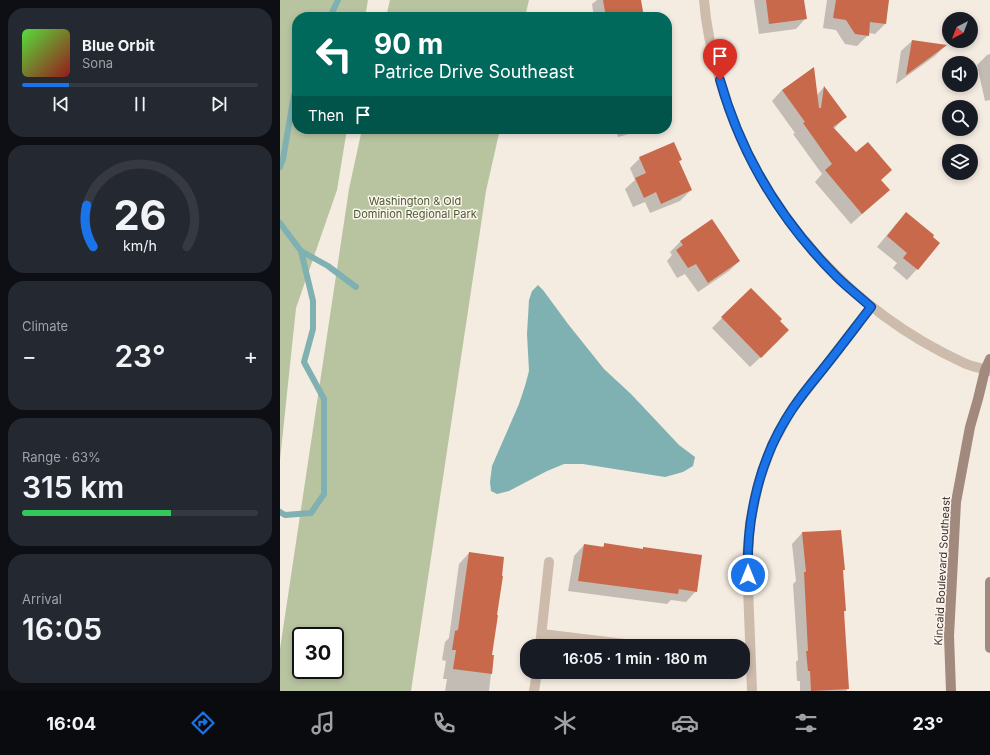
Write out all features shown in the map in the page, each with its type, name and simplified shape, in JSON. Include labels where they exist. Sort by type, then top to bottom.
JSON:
[{"type":"street","points":[[704,0],[715,65],[724,95],[747,153],[783,213],[816,256],[871,307],[911,335],[938,351],[966,364],[988,371]]},
{"type":"street","points":[[747,639],[747,561],[750,523],[759,481],[772,445],[792,408],[871,307]]},
{"type":"street","name":"Kincaid Boulevard Southeast","points":[[951,691],[949,636],[956,502],[970,427],[988,371],[990,359]]},
{"type":"street","points":[[541,639],[549,562]]},
{"type":"street","points":[[990,582],[990,648]]},
{"type":"street","points":[[542,634],[583,639]]},
{"type":"street","points":[[750,678],[752,691]]},
{"type":"street","points":[[534,691],[536,679]]},
{"type":"green space","points":[[280,0],[368,0],[366,12],[292,12],[292,134],[346,134],[337,190],[296,308],[280,460]]},
{"type":"green space","points":[[390,0],[529,0],[526,12],[387,12]]},
{"type":"green space","name":"Washington & Old Dominion Regional Park","points":[[361,134],[499,134],[486,191],[411,691],[280,691],[280,649],[349,189]]},
{"type":"water","points":[[538,285],[604,369],[631,394],[679,445],[695,457],[693,466],[683,472],[665,477],[583,464],[564,464],[547,471],[509,491],[497,494],[491,491],[490,482],[492,466],[519,404],[529,371],[527,334],[529,300],[532,291]]},
{"type":"building","points":[[603,0],[641,0],[643,12],[605,12]]},
{"type":"building","points":[[766,0],[804,0],[807,19],[769,24]]},
{"type":"building","points":[[836,0],[889,0],[886,24],[870,22],[869,36],[855,34],[846,20],[833,18]]},
{"type":"building","points":[[912,40],[942,44],[943,48],[906,75]]},
{"type":"building","points":[[814,67],[819,108],[821,108],[824,86],[847,117],[833,127],[856,152],[868,142],[892,170],[881,180],[890,190],[862,214],[825,170],[832,164],[782,90]]},
{"type":"building","points":[[674,142],[682,160],[679,161],[692,190],[661,204],[656,192],[644,198],[635,178],[646,173],[639,157]]},
{"type":"building","points":[[906,212],[934,235],[933,237],[940,243],[918,270],[903,258],[907,253],[887,236]]},
{"type":"building","points":[[712,219],[740,261],[708,283],[696,264],[688,268],[676,250],[683,245],[680,241]]},
{"type":"building","points":[[751,288],[782,319],[780,321],[789,330],[761,358],[721,317]]},
{"type":"building","points":[[841,530],[845,570],[843,570],[846,611],[844,611],[849,689],[811,691],[810,671],[808,671],[806,651],[808,651],[804,572],[806,572],[802,532]]},
{"type":"building","points":[[604,543],[643,549],[643,547],[702,555],[697,592],[679,589],[678,594],[578,581],[584,544],[604,547]]},
{"type":"building","points":[[469,552],[504,557],[503,576],[492,655],[494,655],[492,674],[453,669],[456,650],[452,650],[455,631],[458,630]]},
{"type":"waterway","points":[[332,12],[338,0]]},
{"type":"waterway","points":[[280,167],[283,159],[292,107]]},
{"type":"waterway","points":[[280,223],[301,251],[313,301],[313,329],[304,362],[324,399],[324,494],[311,513],[285,515],[280,512]]},
{"type":"waterway","points":[[301,251],[328,266],[356,287]]},
{"type":"route","points":[[720,80],[724,95],[747,153],[778,206],[796,232],[816,256],[871,307],[792,408],[772,445],[759,481],[751,514],[747,561],[748,575]]}]
